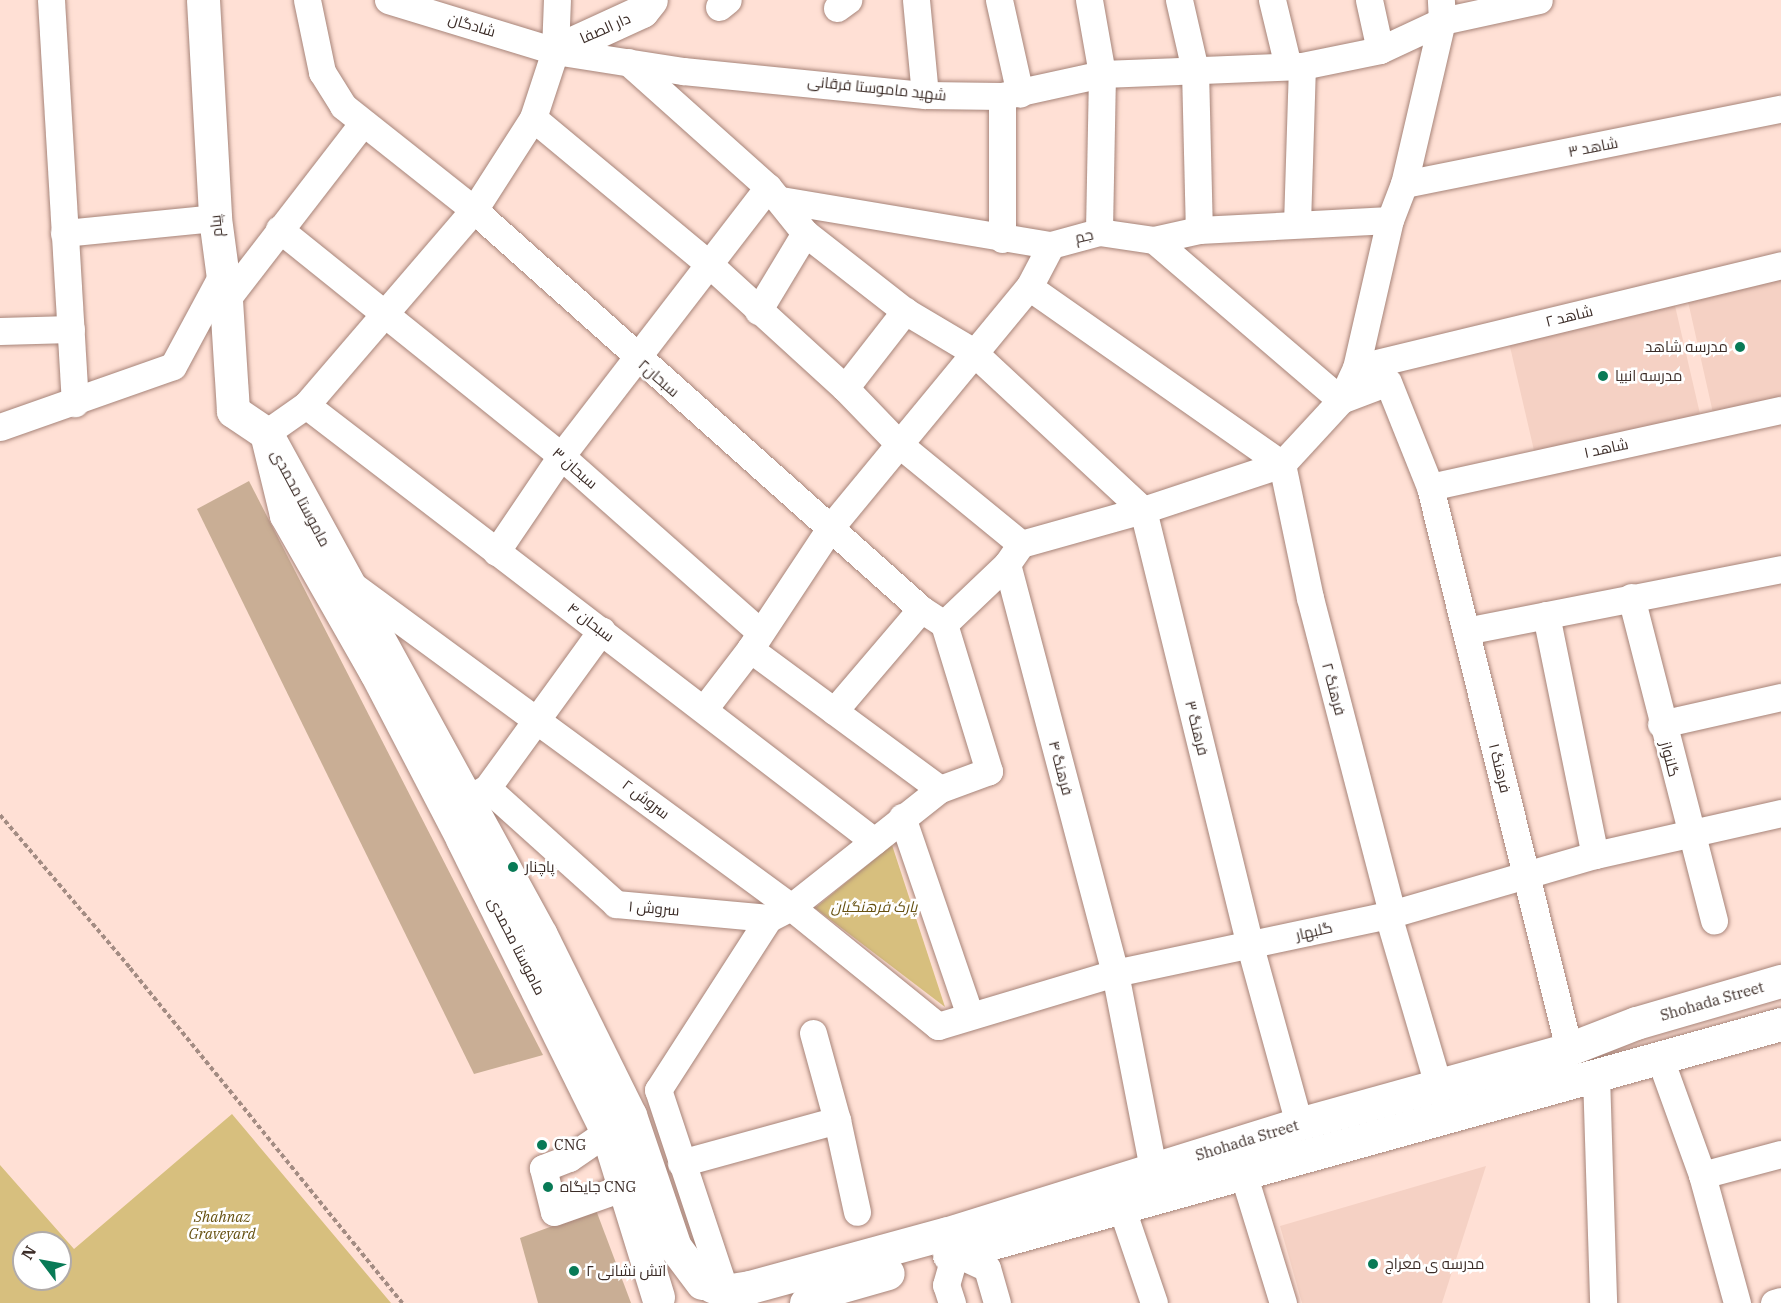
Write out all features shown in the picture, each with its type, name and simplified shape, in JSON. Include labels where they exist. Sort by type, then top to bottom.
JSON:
[{"type":"main road","name":"پیام","points":[[203,0],[214,218],[224,287],[233,411],[266,433]]},
{"type":"main road","name":"دار الصفا","points":[[555,51],[642,11],[651,0]]},
{"type":"main road","name":"ماموستا محمدی","points":[[266,433],[347,581],[478,793],[615,1081],[675,1247],[718,1291]]},
{"type":"main road","name":"ماموستا محمدی","points":[[266,433],[286,515],[376,673],[464,840],[607,1132],[626,1187],[657,1300]]},
{"type":"main road","name":"Shohada Street","points":[[806,1303],[828,1290],[1154,1168],[1299,1124],[1439,1088],[1569,1049],[1636,1023],[1781,981]]},
{"type":"main road","name":"Shohada Street","points":[[657,1300],[678,1286],[718,1291],[1122,1209],[1659,1056],[1781,1024]]},
{"type":"street","points":[[51,0],[75,403]]},
{"type":"street","name":"سبحان۲","points":[[307,0],[322,72],[343,106],[474,210],[636,359],[921,609],[945,624]]},
{"type":"street","name":"شادگان","points":[[388,0],[555,51]]},
{"type":"street","points":[[266,433],[306,405],[474,210],[533,118],[555,51],[557,0]]},
{"type":"street","points":[[915,0],[925,95]]},
{"type":"street","points":[[999,0],[1011,95],[1002,239]]},
{"type":"street","points":[[1089,0],[1102,74],[1099,232]]},
{"type":"street","points":[[1179,0],[1195,70],[1199,230]]},
{"type":"street","points":[[1272,0],[1295,66],[1297,224]]},
{"type":"street","points":[[1369,0],[1380,50]]},
{"type":"street","name":"شهید ماموستا فرقانی","points":[[555,51],[628,62],[925,95],[1011,95],[1102,74],[1295,66],[1380,50],[1441,10],[1539,0]]},
{"type":"street","points":[[718,1291],[658,1090],[780,912],[940,789],[988,771],[945,624],[1014,554],[1281,464],[1341,400],[1356,368],[1390,220],[1404,184],[1441,10]]},
{"type":"street","points":[[628,62],[775,194],[805,232],[905,311],[972,351],[1143,510]]},
{"type":"street","name":"شاهد ۳","points":[[1404,184],[1781,109]]},
{"type":"street","points":[[533,118],[709,264],[845,388],[900,445],[1014,554]]},
{"type":"street","points":[[0,427],[75,403],[172,366],[224,287],[279,230],[363,123]]},
{"type":"street","points":[[496,552],[561,456],[709,264],[775,194]]},
{"type":"street","name":"جم","points":[[775,194],[1002,239],[1051,244],[1099,232],[1154,240],[1199,230],[1390,220]]},
{"type":"street","points":[[64,233],[214,218]]},
{"type":"street","name":"سبحان ۳","points":[[279,230],[386,312],[561,456],[755,640],[834,711],[940,789]]},
{"type":"street","points":[[758,311],[805,232]]},
{"type":"street","points":[[1154,240],[1341,400]]},
{"type":"street","points":[[704,709],[755,640],[830,528],[900,445],[972,351],[1029,287],[1051,244]]},
{"type":"street","name":"شاهد ۲","points":[[1356,368],[1781,265]]},
{"type":"street","points":[[1029,287],[1281,464]]},
{"type":"street","points":[[845,388],[905,311]]},
{"type":"street","points":[[0,331],[71,329]]},
{"type":"street","name":"فرهنگ ۱","points":[[1341,400],[1388,382],[1430,487],[1569,1049]]},
{"type":"street","name":"سبحان ۴","points":[[306,405],[874,841]]},
{"type":"street","name":"شاهد ۱","points":[[1430,487],[1781,410]]},
{"type":"street","name":"فرهنگ ۲","points":[[1281,464],[1310,598],[1390,914],[1439,1088]]},
{"type":"street","name":"فرهنگ ۳","points":[[1143,510],[1250,946],[1299,1124]]},
{"type":"street","name":"فرهنگ ۴","points":[[1014,554],[1115,973],[1154,1168]]},
{"type":"street","points":[[1466,631],[1781,569]]},
{"type":"street","name":"سروش ۲","points":[[347,581],[539,720],[780,912],[938,1026]]},
{"type":"street","name":"گلنواز","points":[[1631,597],[1661,724],[1714,921]]},
{"type":"street","points":[[834,711],[921,609]]},
{"type":"street","points":[[1546,615],[1595,855]]},
{"type":"street","points":[[478,793],[539,720],[602,630]]},
{"type":"street","points":[[1661,724],[1781,697]]},
{"type":"street","name":"سروش ۱","points":[[478,793],[616,904],[780,912]]},
{"type":"street","name":"گلبهار","points":[[938,1026],[1115,973],[1250,946],[1390,914],[1595,855],[1781,813]]},
{"type":"street","points":[[902,817],[970,1016]]},
{"type":"street","points":[[813,1033],[837,1120],[857,1212]]},
{"type":"street","points":[[1659,1056],[1702,1176],[1737,1303]]},
{"type":"street","points":[[1596,1075],[1604,1303]]},
{"type":"street","points":[[681,1163],[837,1120]]},
{"type":"street","points":[[607,1132],[569,1158],[543,1168],[554,1212],[626,1187]]},
{"type":"street","points":[[1702,1176],[1781,1154]]},
{"type":"street","points":[[1243,1173],[1283,1303]]},
{"type":"street","points":[[1122,1209],[1154,1303]]},
{"type":"street","points":[[951,1303],[946,1285],[951,1243],[987,1268],[997,1303]]},
{"type":"street","points":[[1774,1303],[1781,1301]]},
{"type":"path","points":[[0,815],[130,968],[402,1303]]},
{"type":"shaded area","name":"مدرسه شاهد","points":[[1781,274],[1781,398],[1713,413],[1687,297]]},
{"type":"shaded area","name":"مدرسه انبیا","points":[[1673,297],[1700,416],[1535,454],[1507,335]]},
{"type":"shaded area","name":"مدرسه ی معراج","points":[[1486,1166],[1442,1303],[1302,1303],[1280,1226]]},
{"type":"green space","name":"پارک فرهنگیان","points":[[892,845],[945,1007],[815,908]]},
{"type":"green space","name":"Shahnaz Graveyard","points":[[232,1114],[391,1303],[0,1303],[0,1165],[58,1231],[12,1231],[12,1291],[72,1291],[72,1247],[74,1249]]},
{"type":"building","points":[[249,481],[543,1055],[474,1074],[197,509]]},
{"type":"building","name":"اتش نشانی ۲","points":[[596,1210],[631,1303],[538,1303],[520,1238]]},
{"type":"place","name":"مدرسه شاهد","points":[[1740,347]]},
{"type":"place","name":"مدرسه انبیا","points":[[1603,376]]},
{"type":"place","name":"پاچنار","points":[[513,867]]},
{"type":"place","name":"CNG","points":[[542,1145]]},
{"type":"place","name":"جایگاه CNG","points":[[548,1187]]},
{"type":"place","name":"مدرسه ی معراج","points":[[1373,1264]]},
{"type":"place","name":"اتش نشانی ۲","points":[[574,1271]]}]
